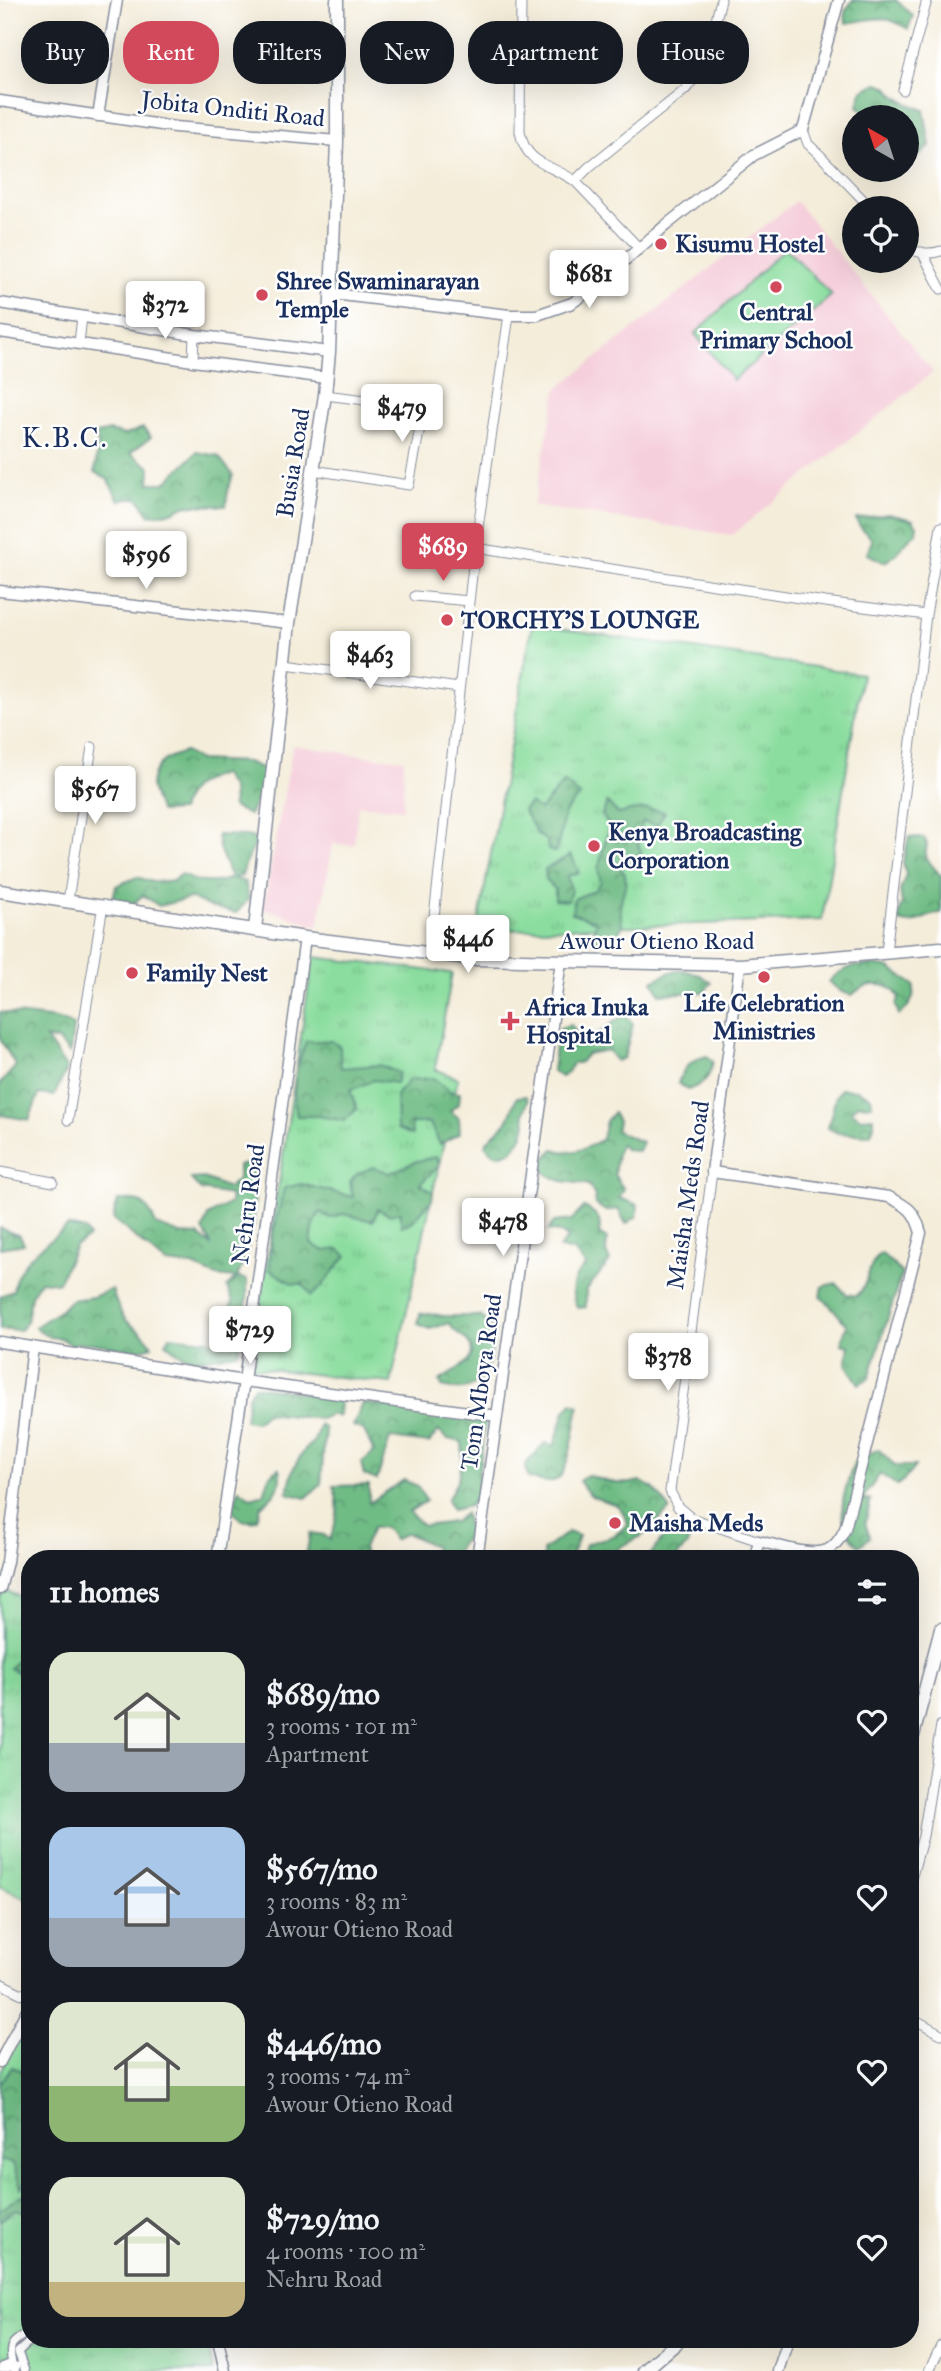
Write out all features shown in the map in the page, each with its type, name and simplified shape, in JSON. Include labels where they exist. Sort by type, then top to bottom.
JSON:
[{"type":"main road","name":"Busia Road","points":[[255,929],[289,623],[327,378],[333,294],[337,0]]},
{"type":"main road","name":"Awour Otieno Road","points":[[0,891],[305,938],[476,959],[740,965],[941,948]]},
{"type":"main road","points":[[919,1713],[941,1629]]},
{"type":"main road","points":[[644,2371],[671,2348]]},
{"type":"street","points":[[98,116],[117,0]]},
{"type":"street","points":[[521,0],[520,132],[526,153],[575,181],[640,248]]},
{"type":"street","points":[[575,181],[685,90],[695,78],[704,66],[721,0]]},
{"type":"street","points":[[839,0],[803,130],[808,144],[860,196]]},
{"type":"street","points":[[903,90],[927,0]]},
{"type":"street","name":"Jobita Onditi Road","points":[[0,101],[175,127],[337,141]]},
{"type":"street","points":[[333,294],[509,315],[537,315],[572,303],[754,155],[803,130]]},
{"type":"street","points":[[919,251],[931,254],[941,251]]},
{"type":"street","points":[[922,252],[941,289]]},
{"type":"street","points":[[0,303],[194,335],[329,352]]},
{"type":"street","points":[[430,953],[475,548],[509,315]]},
{"type":"street","points":[[79,343],[82,317]]},
{"type":"street","points":[[0,332],[327,378]]},
{"type":"street","points":[[193,361],[194,335]]},
{"type":"street","points":[[313,470],[409,485],[421,422],[418,411],[398,404],[325,395]]},
{"type":"street","points":[[886,952],[926,615],[941,527]]},
{"type":"street","points":[[475,548],[926,615]]},
{"type":"street","points":[[0,591],[289,623]]},
{"type":"street","points":[[415,596],[469,601]]},
{"type":"street","points":[[286,664],[459,688]]},
{"type":"street","points":[[68,900],[92,747]]},
{"type":"street","points":[[68,1120],[103,905]]},
{"type":"street","name":"Nehru Road","points":[[218,1550],[305,938]]},
{"type":"street","name":"Tom Mboya Road","points":[[478,1550],[561,961]]},
{"type":"street","name":"Maisha Meds Road","points":[[740,965],[670,1491],[678,1507],[691,1518],[759,1541]]},
{"type":"street","points":[[0,1172],[52,1182]]},
{"type":"street","points":[[712,1172],[889,1197],[905,1205],[916,1216],[921,1233],[845,1529],[839,1541],[828,1550]]},
{"type":"street","points":[[0,1342],[244,1381],[497,1416]]},
{"type":"street","points":[[0,1590],[7,1562],[33,1347]]},
{"type":"street","points":[[756,1550],[759,1541],[800,1550]]},
{"type":"street","points":[[919,1850],[941,1725]]},
{"type":"street","points":[[0,1983],[21,1994]]},
{"type":"street","points":[[0,2062],[21,2021]]},
{"type":"street","points":[[919,2022],[941,2034]]},
{"type":"street","points":[[15,2371],[16,2365],[2,2367],[12,2364],[9,2351],[12,2343],[21,2337]]},
{"type":"street","points":[[929,2371],[941,2346]]},
{"type":"street","points":[[23,2348],[19,2352],[25,2371]]},
{"type":"street","points":[[220,2348],[225,2371]]},
{"type":"street","points":[[778,2371],[785,2348]]},
{"type":"shaded area","name":"Central Primary School","points":[[796,201],[842,258],[842,273],[854,273],[933,372],[732,535],[533,506],[557,389]]},
{"type":"shaded area","points":[[293,745],[404,759],[403,809],[358,805],[354,845],[333,844],[318,927],[263,908]]},
{"type":"green space","points":[[853,0],[896,0],[913,16],[908,29],[884,19],[846,23],[845,11]]},
{"type":"green space","points":[[877,83],[886,86],[902,101],[912,105],[858,105],[862,91]]},
{"type":"green space","points":[[919,108],[924,110],[930,146],[919,156]]},
{"type":"green space","points":[[785,248],[832,295],[733,380],[695,334]]},
{"type":"green space","points":[[143,428],[151,437],[130,453],[150,467],[149,483],[165,483],[197,452],[218,456],[233,475],[226,506],[187,505],[169,513],[150,515],[138,498],[119,500],[107,479],[95,472],[98,444],[96,434],[110,431],[125,435]]},
{"type":"green space","points":[[889,514],[913,520],[917,526],[916,533],[894,556],[884,562],[867,554],[872,540],[856,519]]},
{"type":"green space","points":[[532,625],[862,674],[822,920],[477,931]]},
{"type":"green space","points":[[185,752],[198,760],[247,762],[264,769],[266,782],[249,815],[233,807],[232,789],[222,774],[195,786],[186,796],[181,811],[160,812],[151,788],[154,772],[162,762]]},
{"type":"green space","points":[[564,782],[580,796],[564,816],[555,852],[548,850],[547,841],[538,835],[523,810],[530,803],[540,810]]},
{"type":"green space","points":[[607,803],[619,814],[642,809],[665,812],[657,825],[643,822],[637,838],[641,854],[618,864],[625,874],[626,883],[620,904],[622,926],[617,938],[606,942],[592,941],[596,921],[572,913],[574,899],[595,890],[601,882],[598,870],[609,826],[602,815]]},
{"type":"green space","points":[[217,835],[258,839],[242,876],[233,878],[245,882],[249,899],[236,913],[210,907],[191,898],[159,906],[143,895],[132,905],[113,898],[116,886],[137,877],[152,882],[173,881],[181,874],[205,882],[231,878],[219,848]]},
{"type":"green space","points":[[909,837],[924,838],[927,844],[925,857],[941,876],[941,913],[910,923],[898,920],[902,903],[900,890],[906,875],[903,862]]},
{"type":"green space","points":[[571,855],[579,873],[567,876],[571,889],[568,901],[555,900],[555,889],[546,879],[545,869]]},
{"type":"green space","points":[[313,957],[452,973],[435,1069],[458,1078],[391,1383],[251,1367]]},
{"type":"green space","points":[[870,965],[888,967],[914,985],[911,1002],[899,1015],[896,1005],[899,997],[883,985],[863,987],[852,995],[842,992],[829,982],[847,969]]},
{"type":"green space","points":[[683,970],[700,975],[711,983],[704,992],[660,994],[653,981],[670,972]]},
{"type":"green space","points":[[0,1012],[56,1019],[73,1025],[70,1054],[58,1041],[46,1038],[67,1069],[54,1096],[39,1094],[29,1120],[0,1115],[0,1084],[16,1066],[0,1039]]},
{"type":"green space","points":[[625,1014],[633,1024],[624,1058],[616,1061],[608,1050],[587,1054],[580,1062],[572,1064],[568,1072],[561,1077],[553,1071],[555,1044],[560,1028],[571,1025],[578,1034],[593,1037]]},
{"type":"green space","points":[[306,1041],[332,1041],[340,1047],[341,1068],[380,1065],[399,1073],[396,1083],[374,1080],[350,1090],[357,1109],[344,1121],[319,1116],[297,1116],[295,1078]]},
{"type":"green space","points":[[707,1056],[713,1061],[708,1076],[702,1083],[688,1090],[678,1083],[688,1065]]},
{"type":"green space","points":[[433,1078],[452,1092],[460,1093],[459,1103],[450,1111],[459,1118],[460,1133],[440,1144],[430,1123],[411,1123],[412,1135],[397,1129],[396,1095],[409,1080]]},
{"type":"green space","points":[[841,1089],[857,1090],[871,1097],[872,1105],[858,1104],[851,1111],[861,1118],[874,1117],[870,1135],[838,1133],[828,1128],[836,1096]]},
{"type":"green space","points":[[526,1096],[528,1101],[524,1113],[526,1123],[523,1135],[512,1151],[494,1154],[485,1145],[507,1121],[517,1097]]},
{"type":"green space","points":[[613,1113],[618,1121],[616,1131],[642,1142],[638,1151],[626,1150],[621,1144],[617,1153],[615,1174],[624,1189],[619,1198],[638,1205],[637,1216],[626,1224],[618,1209],[606,1211],[596,1205],[589,1185],[562,1181],[544,1172],[543,1160],[554,1149],[566,1152],[578,1150],[602,1139],[606,1121]]},
{"type":"green space","points":[[436,1157],[440,1165],[420,1184],[433,1192],[432,1200],[412,1222],[401,1226],[401,1212],[390,1215],[378,1209],[373,1221],[343,1214],[331,1218],[320,1212],[314,1222],[311,1244],[324,1251],[339,1249],[347,1256],[311,1296],[303,1284],[293,1284],[270,1270],[272,1238],[284,1188],[301,1184],[353,1197],[350,1182],[357,1174],[373,1167],[390,1173],[417,1161]]},
{"type":"green space","points":[[250,1163],[255,1180],[254,1226],[246,1240],[249,1250],[237,1277],[247,1280],[247,1299],[238,1353],[199,1359],[184,1356],[166,1343],[170,1336],[217,1341],[233,1302],[227,1287],[236,1278],[216,1276],[193,1266],[166,1263],[113,1219],[118,1200],[139,1202],[147,1207],[156,1225],[180,1234],[198,1235],[212,1246],[203,1230],[208,1216],[230,1203],[231,1195],[201,1190],[191,1179],[204,1178],[228,1188],[238,1179],[238,1166]]},
{"type":"green space","points":[[584,1207],[598,1217],[599,1234],[607,1239],[606,1253],[610,1261],[586,1290],[586,1307],[578,1308],[573,1297],[573,1285],[577,1275],[586,1266],[574,1251],[559,1248],[568,1238],[559,1232],[548,1230],[554,1222],[572,1220]]},
{"type":"green space","points":[[68,1226],[85,1230],[89,1237],[75,1246],[58,1283],[40,1281],[31,1296],[27,1321],[20,1330],[0,1330],[0,1296],[13,1291],[20,1270],[26,1262]]},
{"type":"green space","points":[[0,1228],[20,1236],[24,1244],[0,1248]]},
{"type":"green space","points":[[881,1253],[902,1273],[869,1378],[859,1384],[846,1364],[849,1346],[841,1344],[847,1325],[820,1297],[823,1286],[836,1283],[846,1294],[857,1296],[865,1285],[873,1263]]},
{"type":"green space","points":[[112,1289],[124,1318],[143,1334],[152,1346],[132,1349],[91,1343],[71,1345],[61,1338],[49,1337],[35,1327],[71,1300],[93,1297]]},
{"type":"green space","points":[[420,1314],[443,1316],[480,1316],[495,1330],[488,1366],[476,1383],[468,1388],[442,1387],[440,1381],[468,1360],[472,1349],[466,1339],[449,1323],[430,1329],[418,1324]]},
{"type":"green space","points":[[254,1386],[340,1398],[339,1417],[331,1414],[321,1419],[266,1413],[256,1422],[245,1420],[248,1396]]},
{"type":"green space","points":[[363,1403],[469,1416],[485,1423],[476,1498],[469,1506],[452,1510],[447,1500],[460,1472],[462,1442],[448,1439],[438,1431],[429,1443],[390,1438],[377,1480],[364,1475],[361,1463],[374,1452],[364,1430],[353,1426]]},
{"type":"green space","points":[[572,1403],[579,1406],[571,1446],[561,1476],[549,1482],[528,1478],[525,1465],[545,1443],[554,1446],[565,1411]]},
{"type":"green space","points":[[320,1424],[325,1429],[321,1485],[306,1498],[287,1493],[294,1467],[314,1441]]},
{"type":"green space","points":[[878,1449],[895,1466],[915,1466],[897,1485],[880,1474],[862,1500],[871,1500],[865,1523],[870,1537],[859,1546],[845,1526],[844,1496],[854,1463]]},
{"type":"green space","points":[[279,1468],[279,1485],[261,1506],[257,1519],[240,1519],[232,1510],[239,1489],[251,1498],[264,1494],[270,1475]]},
{"type":"green space","points":[[587,1475],[620,1483],[640,1481],[654,1489],[670,1509],[645,1534],[616,1550],[584,1550],[585,1545],[617,1534],[628,1523],[618,1506],[594,1497],[579,1481]]},
{"type":"green space","points":[[404,1480],[418,1487],[426,1501],[409,1512],[423,1526],[454,1522],[465,1513],[469,1534],[456,1550],[435,1550],[434,1546],[406,1533],[394,1540],[385,1527],[372,1528],[364,1550],[307,1550],[310,1533],[324,1535],[330,1540],[337,1513],[333,1486],[369,1485],[369,1503]]},
{"type":"green space","points":[[684,1525],[691,1531],[683,1550],[654,1550],[664,1537]]},
{"type":"green space","points":[[568,1532],[579,1536],[573,1550],[544,1550]]},
{"type":"green space","points":[[4,1590],[21,1597],[21,1896],[0,1886],[0,1599]]},
{"type":"green space","points":[[21,1655],[21,1674],[10,1668]]},
{"type":"green space","points":[[21,2032],[21,2348],[208,2348],[213,2371],[0,2371],[0,2071]]},
{"type":"green space","points":[[12,2067],[21,2070],[21,2188],[13,2164],[0,2160],[0,2084]]},
{"type":"green space","points":[[21,2196],[21,2211],[15,2209],[0,2221],[0,2209]]},
{"type":"place","name":"Kisumu Hostel","points":[[661,244]]},
{"type":"place","name":"Central Primary School","points":[[776,287]]},
{"type":"place","name":"Shree Swaminarayan Temple","points":[[262,295]]},
{"type":"place","name":"TORCHY'S LOUNGE","points":[[447,620]]},
{"type":"place","name":"Kenya Broadcasting Corporation","points":[[594,846]]},
{"type":"place","name":"Family Nest","points":[[132,973]]},
{"type":"place","name":"Life Celebration Ministries","points":[[764,977]]},
{"type":"place","name":"Africa Inuka Hospital","points":[[510,1021]]},
{"type":"place","name":"Maisha Meds","points":[[615,1523]]},
{"type":"district","name":"K.B.C.","points":[[65,437]]}]
